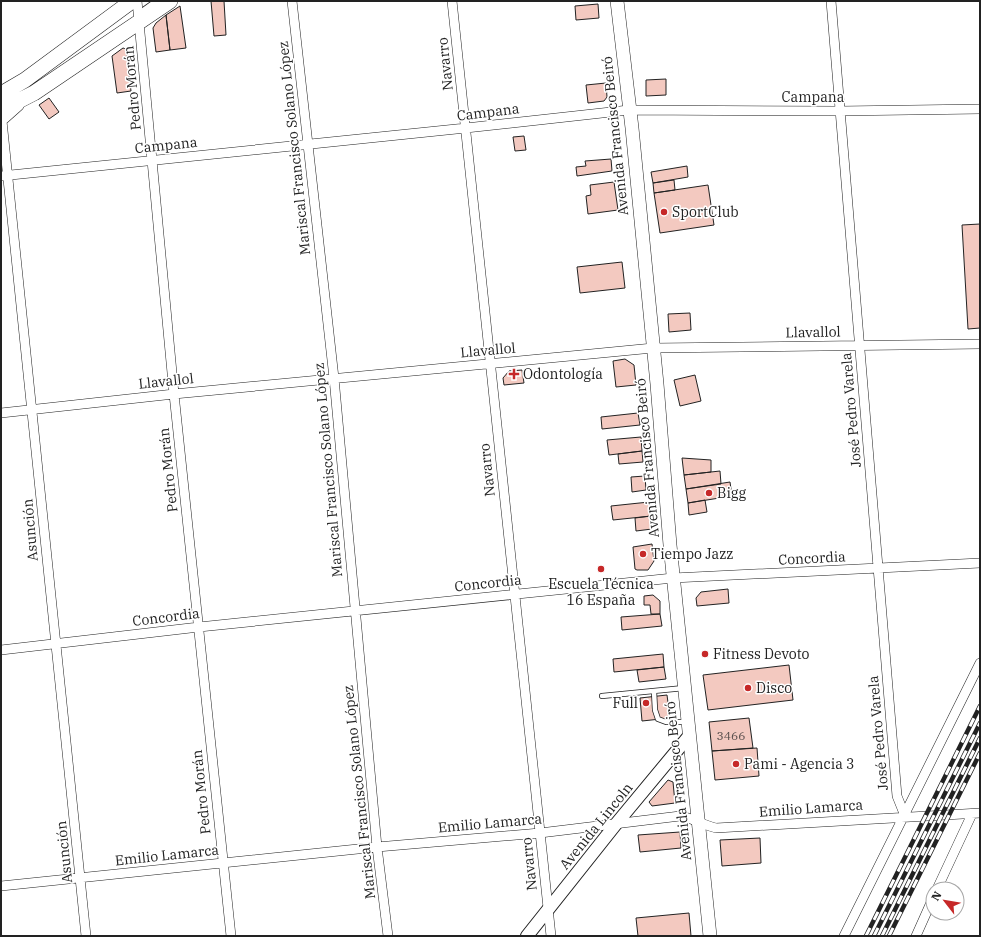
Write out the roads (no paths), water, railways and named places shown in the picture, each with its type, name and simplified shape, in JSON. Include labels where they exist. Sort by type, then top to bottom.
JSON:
[{"type":"main road","points":[[1,94],[136,13],[170,1]]},
{"type":"main road","name":"Avenida Francisco Beiró","points":[[616,1],[632,128],[689,736],[710,936]]},
{"type":"main road","points":[[1,118],[136,13]]},
{"type":"street","name":"Pedro Morán","points":[[137,1],[136,13],[152,160],[174,394],[231,936]]},
{"type":"street","name":"Mariscal Francisco Solano López","points":[[292,1],[334,378],[377,848],[388,936]]},
{"type":"street","name":"Navarro","points":[[452,1],[516,594],[551,936]]},
{"type":"street","name":"José Pedro Varela","points":[[831,1],[897,796],[905,816]]},
{"type":"street","name":"Campana","points":[[4,175],[629,110],[840,111],[980,109]]},
{"type":"street","name":"Asunción","points":[[1,118],[4,175],[33,410],[55,644],[86,936]]},
{"type":"street","name":"Llavallol","points":[[1,413],[334,378],[653,348],[980,344]]},
{"type":"street","name":"Concordia","points":[[1,650],[199,627],[674,578],[980,563]]},
{"type":"street","points":[[844,936],[980,663]]},
{"type":"street","name":"Avenida Lincoln","points":[[527,936],[548,912],[616,824],[689,736]]},
{"type":"street","points":[[941,881],[976,813]]},
{"type":"street","name":"Emilio Lamarca","points":[[1,886],[540,833],[680,816],[691,818],[698,823],[716,828],[976,813]]},
{"type":"street","points":[[916,936],[925,916]]},
{"type":"lane","points":[[136,13],[156,1]]},
{"type":"lane","points":[[34,93],[84,52]]},
{"type":"lane","points":[[602,696],[685,688]]},
{"type":"lane","points":[[654,691],[655,710],[658,718],[666,722],[688,722]]},
{"type":"railway","points":[[866,936],[980,706]]},
{"type":"railway","points":[[874,936],[980,723]]},
{"type":"railway","points":[[882,936],[980,738]]},
{"type":"railway","points":[[889,936],[980,753]]},
{"type":"place","name":"SportClub","points":[[664,212]]},
{"type":"place","name":"Odontología","points":[[514,374]]},
{"type":"place","name":"Bigg","points":[[709,493]]},
{"type":"place","name":"Tiempo Jazz","points":[[643,554]]},
{"type":"place","name":"Escuela Técnica 16 España","points":[[601,569]]},
{"type":"place","name":"Fitness Devoto","points":[[705,654]]},
{"type":"place","name":"Disco","points":[[748,688]]},
{"type":"place","name":"Full","points":[[646,703]]},
{"type":"place","name":"Pami - Agencia 3","points":[[736,764]]}]
